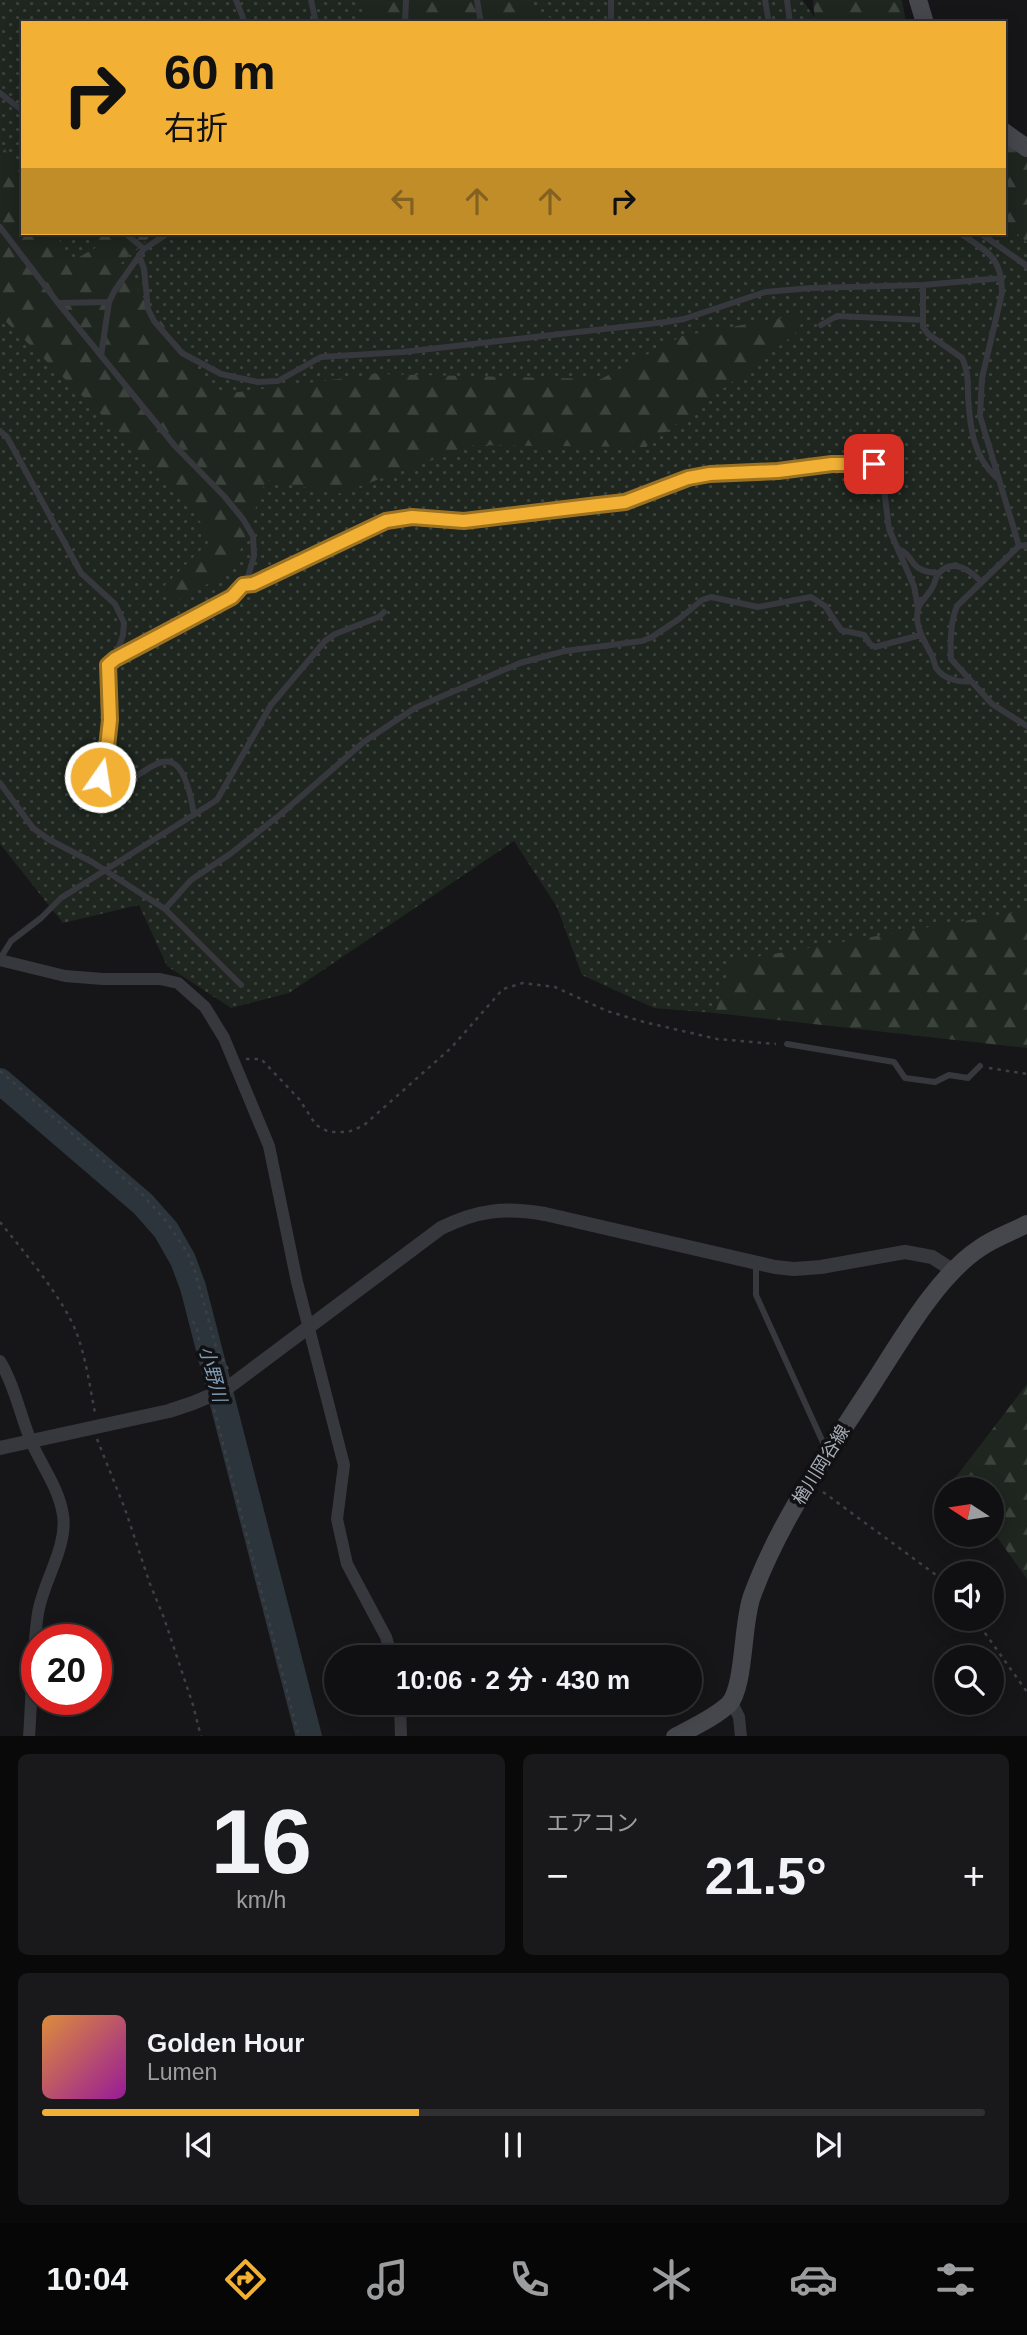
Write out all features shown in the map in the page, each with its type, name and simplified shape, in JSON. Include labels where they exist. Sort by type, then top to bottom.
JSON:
[{"type":"main road","points":[[918,0],[924,21]]},
{"type":"main road","points":[[1006,133],[1027,148]]},
{"type":"main road","name":"楢川岡谷線","points":[[731,1702],[738,1686],[751,1597],[808,1482],[827,1451],[938,1289],[979,1248],[1027,1224]]},
{"type":"main road","points":[[677,1736],[718,1713],[731,1702]]},
{"type":"street","points":[[0,959],[65,976],[160,979],[178,983],[205,1007],[224,1038],[269,1146],[307,1328],[344,1465],[337,1519],[347,1564],[388,1645]]},
{"type":"street","points":[[0,1448],[169,1411],[221,1390],[441,1228],[463,1217],[489,1211],[516,1209],[545,1214],[793,1269],[821,1267],[905,1252],[932,1257],[954,1271]]},
{"type":"street","points":[[0,1361],[7,1372],[31,1442],[47,1472],[64,1515],[63,1536],[38,1612],[29,1736]]},
{"type":"street","points":[[731,1702],[739,1717],[741,1736]]},
{"type":"street","points":[[400,1715],[401,1736]]},
{"type":"lane","points":[[236,0],[244,21]]},
{"type":"lane","points":[[311,0],[316,21]]},
{"type":"lane","points":[[405,21],[407,0]]},
{"type":"lane","points":[[477,0],[481,21]]},
{"type":"lane","points":[[611,0],[611,21]]},
{"type":"lane","points":[[765,0],[769,21]]},
{"type":"lane","points":[[787,0],[790,21]]},
{"type":"lane","points":[[0,93],[21,109]]},
{"type":"lane","points":[[0,227],[101,356],[175,446],[224,496],[253,536],[254,556],[247,580],[232,597],[108,665],[110,720],[100,777],[102,784],[113,787],[138,776],[158,762],[168,762],[179,768],[189,786],[194,816]]},
{"type":"lane","points":[[128,235],[144,248]]},
{"type":"lane","points":[[101,356],[109,302],[144,248],[165,235]]},
{"type":"lane","points":[[963,235],[996,260],[1002,278],[1002,293],[982,378],[980,416],[1023,545],[957,606],[952,618],[951,659],[992,704],[1027,726]]},
{"type":"lane","points":[[983,235],[1027,265]]},
{"type":"lane","points":[[139,255],[144,269],[148,309],[154,321],[182,353],[221,374],[268,383],[278,381],[321,357],[403,352],[666,322],[765,292],[923,285],[1002,278]]},
{"type":"lane","points":[[923,285],[923,327],[928,334],[962,358],[968,380],[972,433],[977,451],[987,468],[999,479]]},
{"type":"lane","points":[[58,303],[109,302]]},
{"type":"lane","points":[[821,325],[837,316],[923,320]]},
{"type":"lane","points":[[0,431],[7,437],[82,573],[115,604],[124,623],[115,659]]},
{"type":"lane","points":[[243,585],[253,584],[386,521],[412,517],[464,521],[625,502],[688,478],[868,463],[874,464],[882,473],[889,528],[914,586],[921,635],[938,670],[946,677],[962,682],[971,681]]},
{"type":"lane","points":[[897,549],[905,552],[913,565],[920,570],[938,573]]},
{"type":"lane","points":[[918,608],[942,569],[959,566],[971,571],[981,582]]},
{"type":"lane","points":[[165,909],[191,880],[281,814],[365,741],[429,701],[520,663],[565,651],[642,641],[678,620],[702,600],[711,597],[758,607],[811,597],[825,606],[841,630],[864,635],[875,648],[921,635]]},
{"type":"lane","points":[[0,959],[11,941],[41,918],[61,898],[217,800],[271,705],[325,641],[335,634],[379,617],[384,612]]},
{"type":"lane","points":[[0,783],[33,828],[165,909],[241,985]]},
{"type":"lane","points":[[786,1044],[894,1062],[905,1077],[935,1082],[949,1075],[968,1078],[980,1066]]},
{"type":"lane","points":[[756,1262],[756,1295],[827,1451]]},
{"type":"path","points":[[233,1060],[261,1059],[299,1099],[316,1125],[330,1132],[348,1132],[363,1126],[451,1048],[503,989],[523,983],[555,987],[607,1011],[704,1036],[766,1045],[786,1044]]},
{"type":"path","points":[[980,1066],[1027,1074]]},
{"type":"path","points":[[0,1071],[142,1194],[166,1221],[187,1252],[216,1347],[221,1390],[299,1736]]},
{"type":"path","points":[[0,1222],[24,1252],[76,1333],[97,1440],[164,1618],[201,1736]]},
{"type":"path","points":[[193,1321],[197,1329],[204,1374],[221,1390]]},
{"type":"path","points":[[808,1482],[934,1574]]},
{"type":"path","points":[[984,1631],[1027,1692]]},
{"type":"green space","points":[[0,0],[803,0],[817,21],[21,21],[21,235],[1006,235],[1006,190],[1027,211],[1027,977],[827,1022],[654,1008],[582,975],[557,907],[514,841],[289,993],[231,1008],[167,966],[139,905],[63,923],[0,844]]},
{"type":"green space","points":[[361,0],[521,0],[555,21],[365,21]]},
{"type":"green space","points":[[813,0],[902,0],[906,21],[815,21]]},
{"type":"green space","points":[[1006,121],[1027,141],[1027,242],[1006,225]]},
{"type":"green space","points":[[0,141],[21,176],[21,235],[56,235],[72,261],[97,247],[97,235],[152,235],[119,265],[216,395],[376,374],[601,379],[682,336],[808,313],[794,335],[646,447],[474,445],[338,494],[266,480],[233,570],[175,602],[160,590],[212,539],[176,487],[0,316]]},
{"type":"green space","points":[[1027,910],[1027,1048],[715,1013],[733,961]]},
{"type":"green space","points":[[1027,1384],[1027,1579],[1004,1547],[1004,1477],[956,1477]]},
{"type":"waterway","name":"小野川","points":[[0,1081],[143,1204],[166,1230],[183,1260],[193,1287],[309,1736]]},
{"type":"route","points":[[100,777],[110,720],[108,665],[232,597],[243,585],[253,584],[386,521],[412,517],[464,521],[625,502],[688,478],[710,474],[778,471],[832,464],[874,464]]}]
